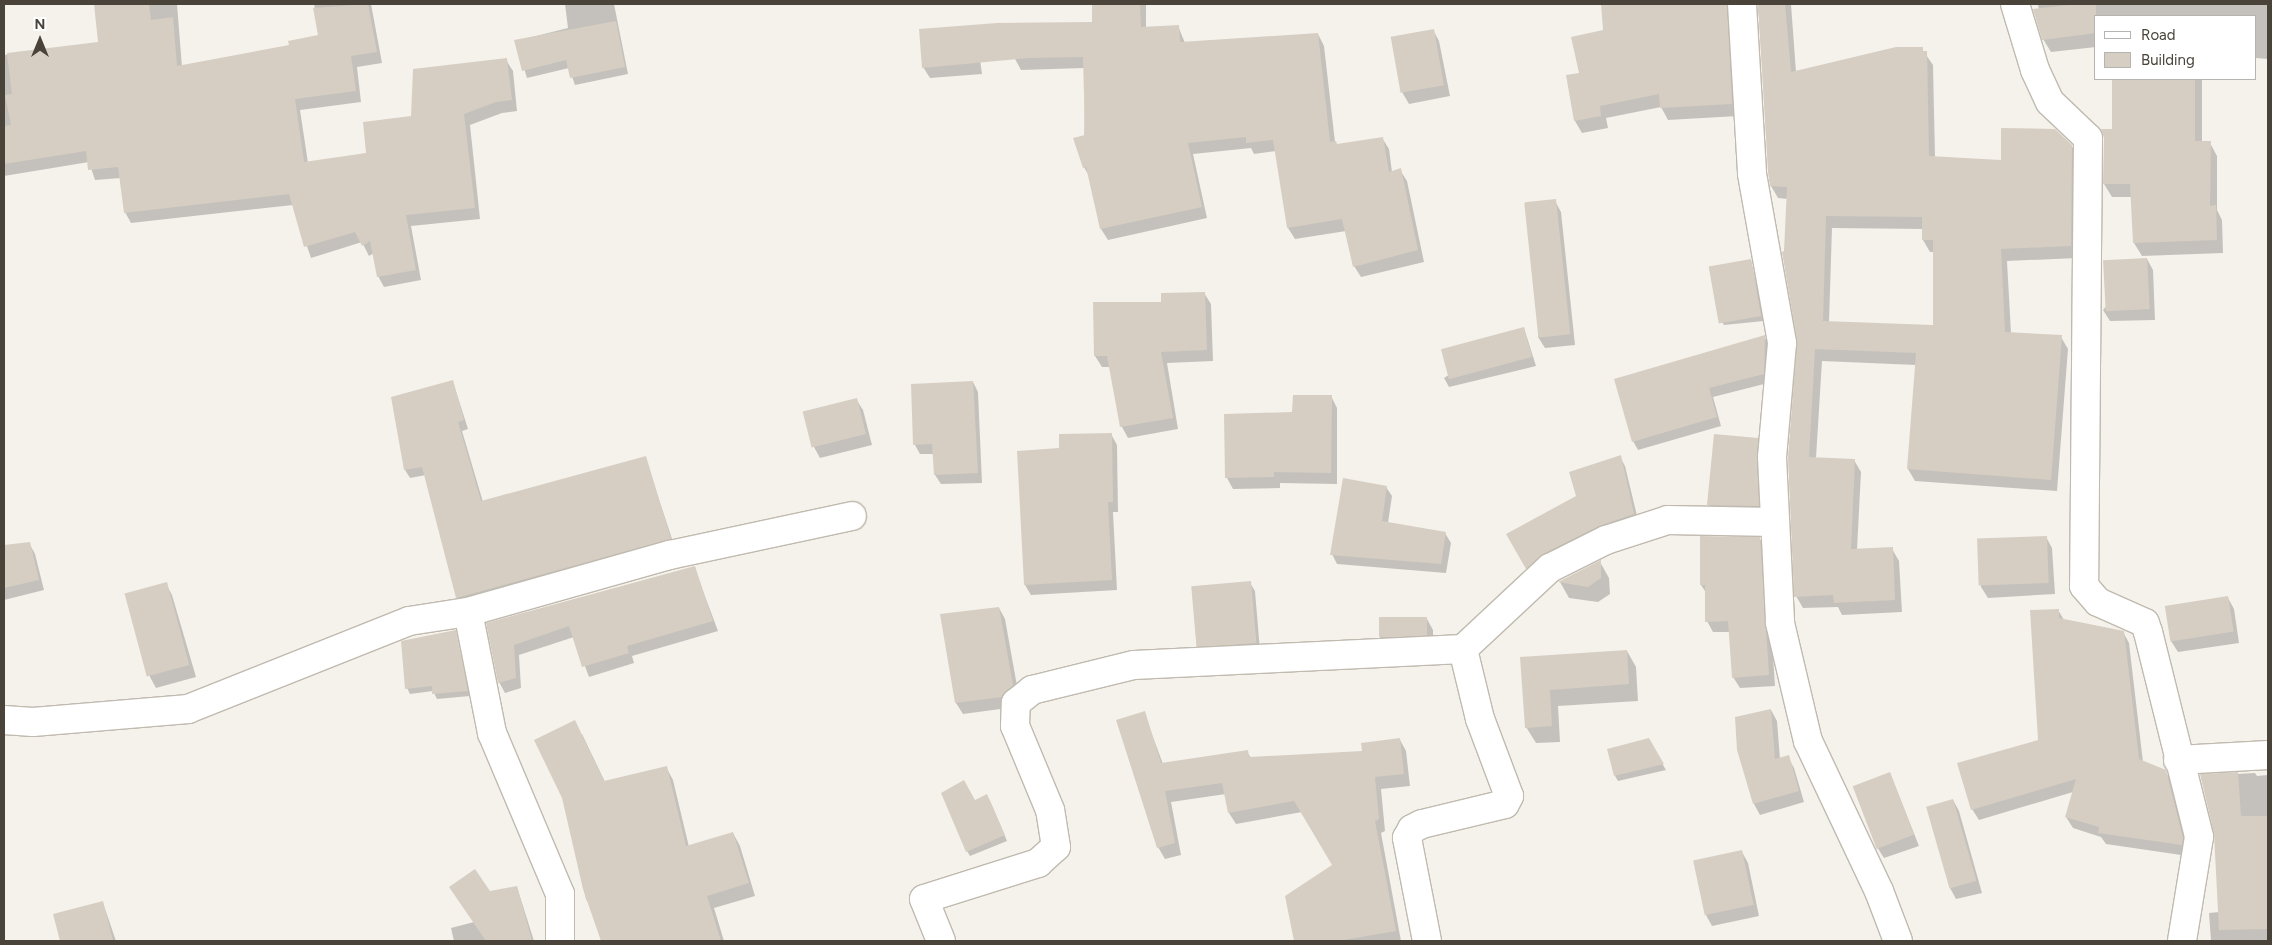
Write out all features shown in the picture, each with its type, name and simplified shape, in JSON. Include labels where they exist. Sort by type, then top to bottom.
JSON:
[{"type":"street","points":[[1742,4],[1752,174],[1782,342],[1772,457],[1773,522],[1780,623],[1808,741],[1879,891],[1898,941]]},
{"type":"street","points":[[2015,4],[2035,70],[2050,102],[2075,123],[2088,138],[2084,586],[2098,602],[2145,623],[2198,837],[2182,941]]},
{"type":"street","points":[[4,720],[33,722],[188,709],[409,621],[468,612],[670,554],[852,516]]},
{"type":"street","points":[[941,941],[924,899],[1038,863],[1056,847],[1050,810],[1015,726],[1016,703],[1032,690],[1134,665],[1463,649],[1550,568],[1606,540],[1668,520],[1773,522]]},
{"type":"street","points":[[468,612],[492,733],[560,894],[560,941]]},
{"type":"street","points":[[1426,941],[1406,838],[1412,829],[1422,824],[1505,804],[1510,796],[1480,719],[1463,649]]},
{"type":"street","points":[[2178,760],[2268,755]]},
{"type":"building","points":[[94,4],[149,4],[151,20],[173,17],[177,66],[289,45],[288,41],[318,35],[313,8],[368,4],[377,52],[351,56],[356,91],[295,99],[304,162],[366,153],[363,122],[411,116],[413,69],[507,58],[512,100],[496,102],[464,114],[475,208],[406,215],[416,270],[377,277],[370,241],[362,246],[355,232],[304,247],[289,194],[124,213],[118,167],[88,170],[86,151],[4,164],[4,126],[11,125],[5,95],[12,94],[7,53],[98,42]]},
{"type":"building","points":[[1092,4],[1140,4],[1141,27],[1179,25],[1180,42],[1318,33],[1330,142],[1336,141],[1337,144],[1383,137],[1389,172],[1401,168],[1418,250],[1353,267],[1342,219],[1287,228],[1273,140],[1246,143],[1246,137],[1188,143],[1202,207],[1100,229],[1086,167],[1083,168],[1073,138],[1085,135],[1083,57],[1029,58],[922,68],[919,29],[997,23],[1092,22]]},
{"type":"building","points":[[1601,4],[1727,4],[1732,104],[1660,108],[1659,94],[1600,106],[1601,116],[1574,121],[1566,75],[1579,73],[1571,37],[1603,30]]},
{"type":"building","points":[[1758,4],[1785,4],[1791,72],[1896,47],[1923,47],[1923,51],[1927,51],[1929,156],[2001,160],[2001,128],[2055,129],[2072,145],[2071,246],[2001,249],[2005,332],[2062,335],[2051,480],[1907,469],[1916,353],[1815,349],[1809,457],[1855,459],[1851,549],[1893,547],[1895,600],[1834,603],[1833,595],[1794,597],[1788,457],[1797,341],[1782,252],[1784,251],[1787,187],[1770,186]],"holes":[[[1826,216],[1922,217],[1922,240],[1933,240],[1933,325],[1823,321]]]},
{"type":"building","points":[[2077,4],[2096,4],[2094,33],[2042,40],[2033,9]]},
{"type":"building","points":[[616,21],[625,67],[570,78],[566,60],[522,71],[514,40]]},
{"type":"building","points":[[1434,29],[1444,85],[1401,93],[1391,37]]},
{"type":"building","points":[[2112,80],[2195,80],[2195,141],[2211,141],[2210,206],[2216,205],[2217,240],[2133,243],[2130,184],[2103,184],[2104,138],[2101,129],[2112,129]]},
{"type":"building","points":[[1556,199],[1570,334],[1538,338],[1524,202]]},
{"type":"building","points":[[2147,258],[2150,309],[2106,311],[2103,260]]},
{"type":"building","points":[[1751,259],[1761,316],[1719,324],[1709,266]]},
{"type":"building","points":[[1205,292],[1207,350],[1161,352],[1173,418],[1120,427],[1107,356],[1094,356],[1093,302],[1161,302],[1161,293]]},
{"type":"building","points":[[1524,327],[1532,357],[1449,379],[1441,349]]},
{"type":"building","points":[[1765,335],[1764,374],[1709,388],[1717,417],[1632,442],[1614,379]]},
{"type":"building","points":[[453,380],[464,420],[458,422],[481,501],[646,456],[671,539],[456,598],[422,467],[404,470],[391,397]]},
{"type":"building","points":[[973,381],[978,473],[934,475],[932,444],[913,445],[911,384]]},
{"type":"building","points":[[1293,395],[1332,395],[1331,473],[1274,472],[1274,477],[1225,478],[1224,414],[1292,412]]},
{"type":"building","points":[[857,398],[866,434],[812,447],[803,412]]},
{"type":"building","points":[[1112,433],[1113,502],[1108,502],[1112,580],[1024,585],[1017,451],[1059,448],[1059,434]]},
{"type":"building","points":[[1714,434],[1758,438],[1759,506],[1707,505]]},
{"type":"building","points":[[1621,455],[1634,514],[1599,526],[1543,554],[1526,569],[1506,534],[1576,496],[1569,472]]},
{"type":"building","points":[[1343,478],[1387,486],[1382,521],[1446,532],[1441,564],[1330,555]]},
{"type":"building","points":[[1700,536],[1760,537],[1769,675],[1732,678],[1728,621],[1705,622],[1705,585],[1700,585]]},
{"type":"building","points":[[2047,536],[2049,583],[1979,585],[1977,538]]},
{"type":"building","points":[[30,542],[39,580],[4,588],[4,545]]},
{"type":"building","points":[[1601,560],[1601,578],[1588,587],[1558,582]]},
{"type":"building","points":[[695,566],[713,621],[627,646],[629,653],[582,667],[569,626],[514,645],[516,678],[498,683],[486,623]]},
{"type":"building","points":[[1251,581],[1256,643],[1197,648],[1191,586]]},
{"type":"building","points":[[167,582],[189,665],[147,676],[124,593]]},
{"type":"building","points":[[2228,596],[2234,632],[2170,642],[2165,606]]},
{"type":"building","points":[[999,607],[1013,685],[1002,697],[955,703],[940,614]]},
{"type":"building","points":[[2059,609],[2059,618],[2124,631],[2139,759],[2166,770],[2183,838],[2182,845],[2098,833],[2099,827],[2065,817],[2076,779],[1971,810],[1957,763],[2038,740],[2030,610]]},
{"type":"building","points":[[1379,617],[1427,617],[1427,637],[1379,637]]},
{"type":"building","points":[[456,630],[468,691],[432,694],[432,686],[405,689],[401,641]]},
{"type":"building","points":[[1627,650],[1629,684],[1550,690],[1552,726],[1525,728],[1520,657]]},
{"type":"building","points":[[1771,709],[1775,759],[1789,755],[1799,791],[1753,804],[1737,750],[1735,717]]},
{"type":"building","points":[[1145,711],[1161,763],[1248,750],[1249,757],[1362,751],[1361,743],[1400,738],[1404,774],[1375,777],[1379,819],[1375,821],[1396,931],[1338,941],[1294,941],[1285,896],[1332,865],[1294,801],[1228,813],[1222,783],[1165,791],[1175,843],[1157,848],[1116,720]]},
{"type":"building","points":[[575,720],[604,781],[667,766],[686,846],[733,832],[749,883],[707,896],[721,941],[601,941],[583,889],[562,798],[534,740]]},
{"type":"building","points":[[1649,738],[1664,764],[1614,776],[1607,749]]},
{"type":"building","points":[[1890,772],[1914,835],[1877,849],[1853,786]]},
{"type":"building","points":[[2238,772],[2241,816],[2268,816],[2268,929],[2219,930],[2214,834],[2200,774]]},
{"type":"building","points":[[964,780],[975,800],[987,794],[1005,835],[966,852],[941,793]]},
{"type":"building","points":[[1953,799],[1976,881],[1950,888],[1926,807]]},
{"type":"building","points":[[1742,850],[1754,905],[1705,915],[1693,860]]},
{"type":"building","points":[[475,869],[490,891],[517,886],[532,941],[486,941],[449,887]]},
{"type":"building","points":[[103,901],[113,941],[60,941],[53,914]]}]
